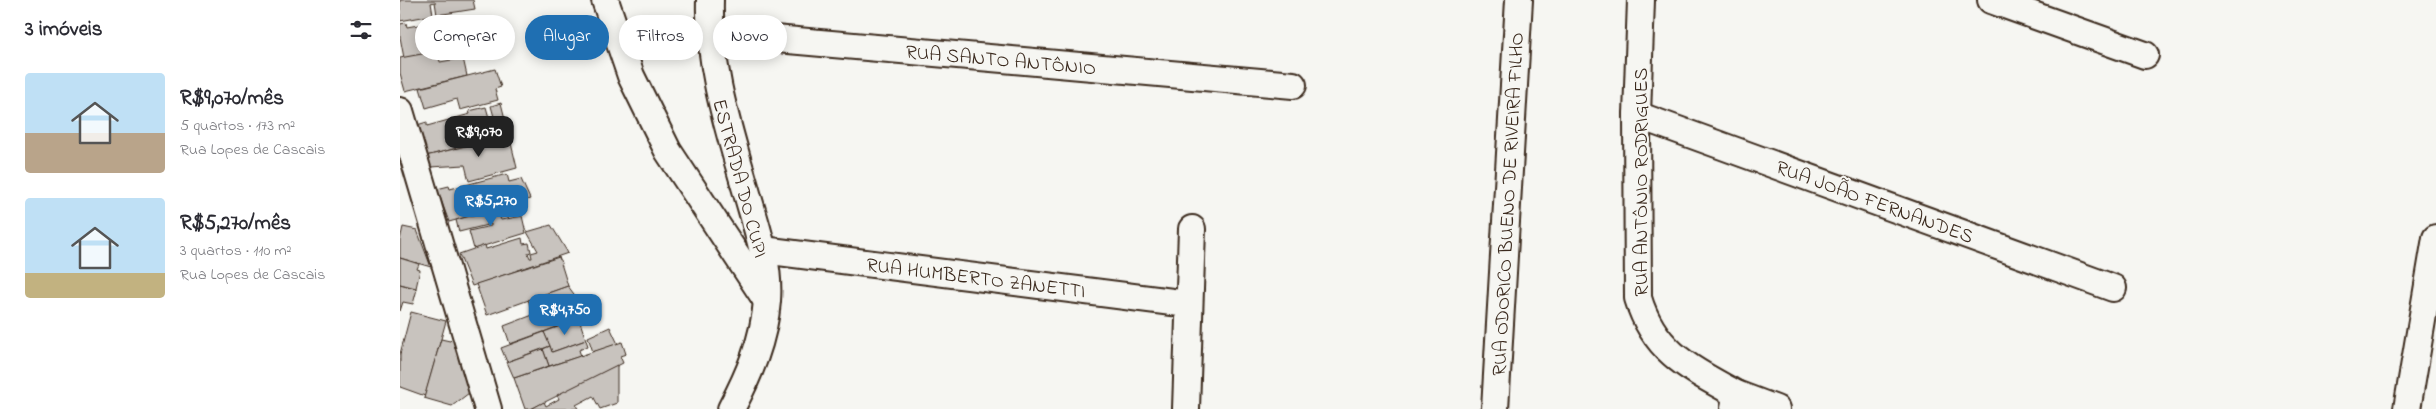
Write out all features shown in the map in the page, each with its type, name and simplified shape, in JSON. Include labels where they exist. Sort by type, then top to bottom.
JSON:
[{"type":"street","points":[[605,0],[631,76],[668,150],[767,301]]},
{"type":"street","name":"ESTRADA DO CUPI","points":[[710,0],[709,33],[720,99],[763,250],[767,301],[752,369],[731,409]]},
{"type":"street","name":"RUA ODORICO BUENO DE RIVEIRA FILHO","points":[[1495,409],[1519,0]]},
{"type":"street","name":"RUA ANTÔNIO RODRIGUES","points":[[1640,0],[1637,115],[1638,298],[1644,317],[1661,342],[1685,366],[1735,402],[1776,409]]},
{"type":"street","points":[[1991,0],[2145,55]]},
{"type":"street","name":"RUA SANTO ANTÔNIO","points":[[709,33],[1292,85]]},
{"type":"street","points":[[400,111],[411,180],[488,409]]},
{"type":"street","name":"RUA JOÃO FERNANDES","points":[[1637,115],[2113,288]]},
{"type":"street","points":[[1186,409],[1192,229]]},
{"type":"street","points":[[2407,409],[2436,238]]},
{"type":"street","name":"RUA HUMBERTO ZANETTI","points":[[763,250],[1188,304]]},
{"type":"building","points":[[400,0],[473,0],[475,9],[437,15],[435,2],[431,3],[433,15],[415,15],[415,18],[400,21]]},
{"type":"building","points":[[406,23],[407,27],[415,26],[415,56],[404,58],[400,37],[400,24]]},
{"type":"building","points":[[415,55],[415,60],[440,60],[440,62],[463,60],[467,76],[405,91],[400,73],[400,58]]},
{"type":"building","points":[[495,69],[501,87],[495,89],[498,100],[460,110],[457,99],[426,108],[420,88]]},
{"type":"building","points":[[501,103],[509,135],[426,156],[417,125],[427,122],[427,126],[470,114],[469,111],[486,107],[491,125],[496,124],[491,106]]},
{"type":"building","points":[[509,135],[517,168],[469,181],[465,165],[430,167],[426,156]]},
{"type":"building","points":[[507,174],[509,182],[521,179],[530,199],[449,222],[437,189],[449,186],[450,189]]},
{"type":"building","points":[[504,206],[506,216],[500,218],[501,220],[522,216],[526,233],[474,249],[469,231],[491,226],[491,224],[459,232],[456,220]]},
{"type":"building","points":[[551,225],[568,253],[472,286],[459,254],[485,245],[486,249],[522,238],[523,244],[529,243],[531,252],[528,253],[530,258],[532,258],[531,253],[538,251],[527,232]]},
{"type":"building","points":[[403,227],[417,230],[431,267],[400,258],[400,240]]},
{"type":"building","points":[[559,257],[568,286],[487,315],[476,284]]},
{"type":"building","points":[[400,258],[419,264],[417,269],[420,270],[416,288],[400,284]]},
{"type":"building","points":[[400,284],[417,289],[413,304],[403,302],[400,311]]},
{"type":"building","points":[[568,286],[579,301],[542,316],[540,311],[533,313],[528,300]]},
{"type":"building","points":[[582,304],[590,315],[510,344],[504,326],[538,313],[540,320]]},
{"type":"building","points":[[411,312],[446,321],[425,396],[400,387],[400,354]]},
{"type":"building","points":[[579,319],[586,340],[552,352],[544,332]]},
{"type":"building","points":[[610,327],[618,344],[593,352],[588,337]]},
{"type":"building","points":[[544,332],[550,346],[507,362],[501,348]]},
{"type":"building","points":[[453,338],[459,338],[473,374],[469,393],[452,406],[424,398],[441,339],[450,341]]},
{"type":"building","points":[[586,340],[588,346],[579,350],[581,356],[549,366],[543,349],[550,346],[552,352]]},
{"type":"building","points":[[622,342],[626,354],[620,356],[623,363],[531,409],[525,409],[514,378]]},
{"type":"building","points":[[543,349],[549,366],[514,378],[507,362]]},
{"type":"building","points":[[617,365],[617,403],[600,409],[593,396],[576,405],[578,409],[531,409],[544,402],[546,406],[559,399],[557,395]]}]
